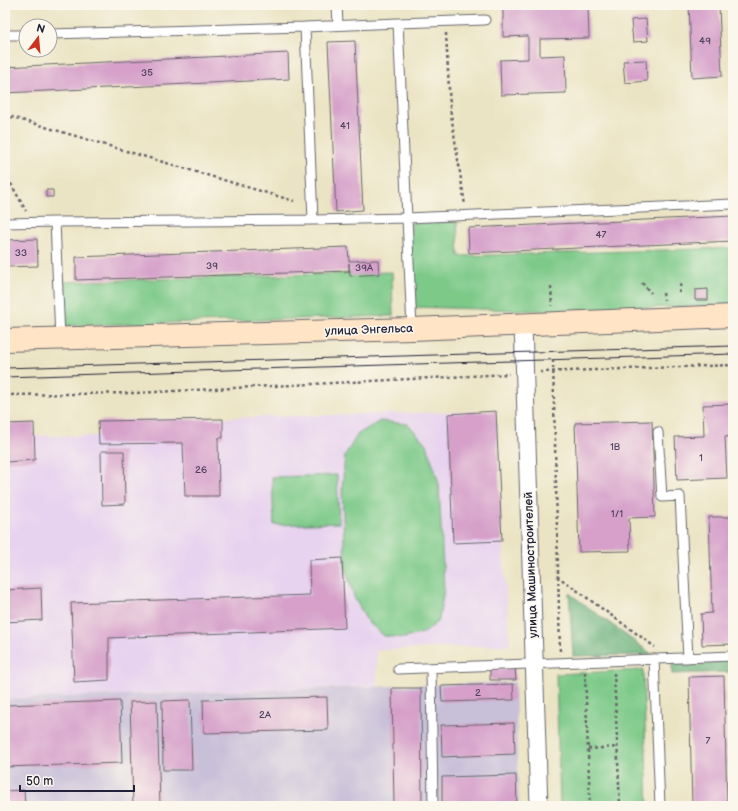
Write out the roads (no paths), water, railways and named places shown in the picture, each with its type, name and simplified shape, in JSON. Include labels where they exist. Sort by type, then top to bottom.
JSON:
[{"type":"main road","name":"улица Энгельса","points":[[5,340],[412,329],[733,316]]},
{"type":"street","name":"улица Машиностроителей","points":[[522,324],[539,806]]},
{"type":"lane","points":[[337,5],[338,25]]},
{"type":"lane","points":[[58,34],[485,20]]},
{"type":"lane","points":[[398,23],[412,329]]},
{"type":"lane","points":[[305,27],[313,220]]},
{"type":"lane","points":[[5,36],[18,35]]},
{"type":"lane","points":[[5,223],[407,218],[733,204]]},
{"type":"lane","points":[[55,222],[60,338]]},
{"type":"lane","points":[[658,432],[662,497],[680,496],[688,658]]},
{"type":"lane","points":[[398,669],[733,656]]},
{"type":"lane","points":[[654,659],[660,806]]},
{"type":"lane","points":[[432,668],[433,806]]},
{"type":"tram line","points":[[5,368],[733,346]]},
{"type":"tram line","points":[[5,377],[733,354]]}]
